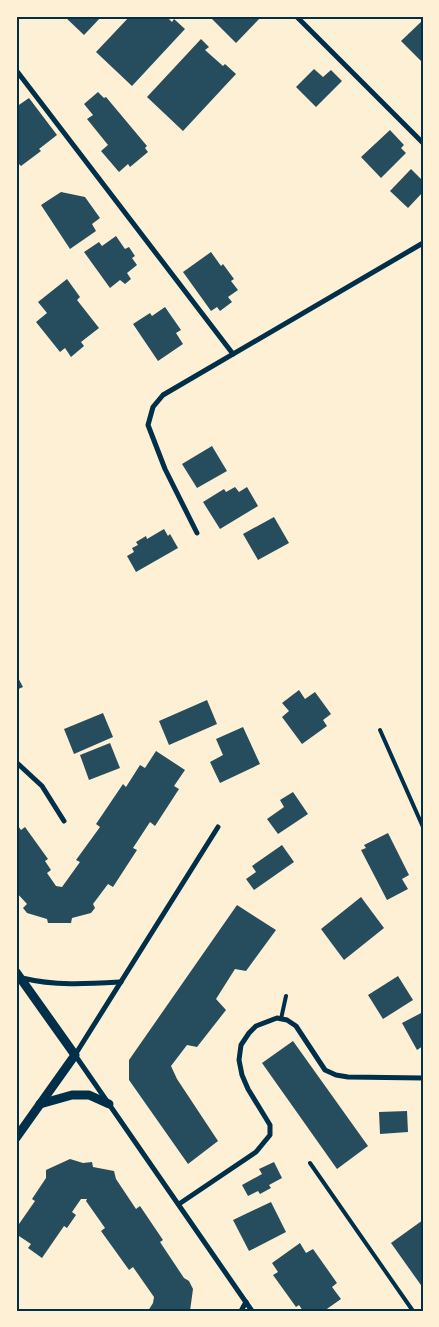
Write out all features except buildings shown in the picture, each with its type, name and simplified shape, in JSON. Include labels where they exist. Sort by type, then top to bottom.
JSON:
[{"type":"street","points":[[296,16],[423,143]]},
{"type":"street","points":[[16,70],[233,354]]},
{"type":"street","points":[[197,533],[165,469],[148,425],[153,406],[163,394],[423,244]]},
{"type":"street","points":[[16,762],[42,786],[64,820]]},
{"type":"street","points":[[16,1138],[75,1055],[218,827]]},
{"type":"street","points":[[18,975],[42,983],[67,985],[121,982]]},
{"type":"street","points":[[18,975],[252,1311]]},
{"type":"street","points":[[179,1204],[256,1152],[270,1135],[270,1125],[245,1082],[239,1060],[241,1045],[256,1026],[270,1020],[287,1020],[296,1026],[325,1070],[336,1075],[348,1077],[423,1078]]},
{"type":"street","points":[[40,1104],[72,1095],[89,1095],[109,1104]]},
{"type":"street","points":[[241,1311],[246,1302]]},
{"type":"lane","points":[[380,730],[423,827]]},
{"type":"lane","points":[[281,1019],[286,996]]},
{"type":"lane","points":[[310,1163],[413,1311]]}]
